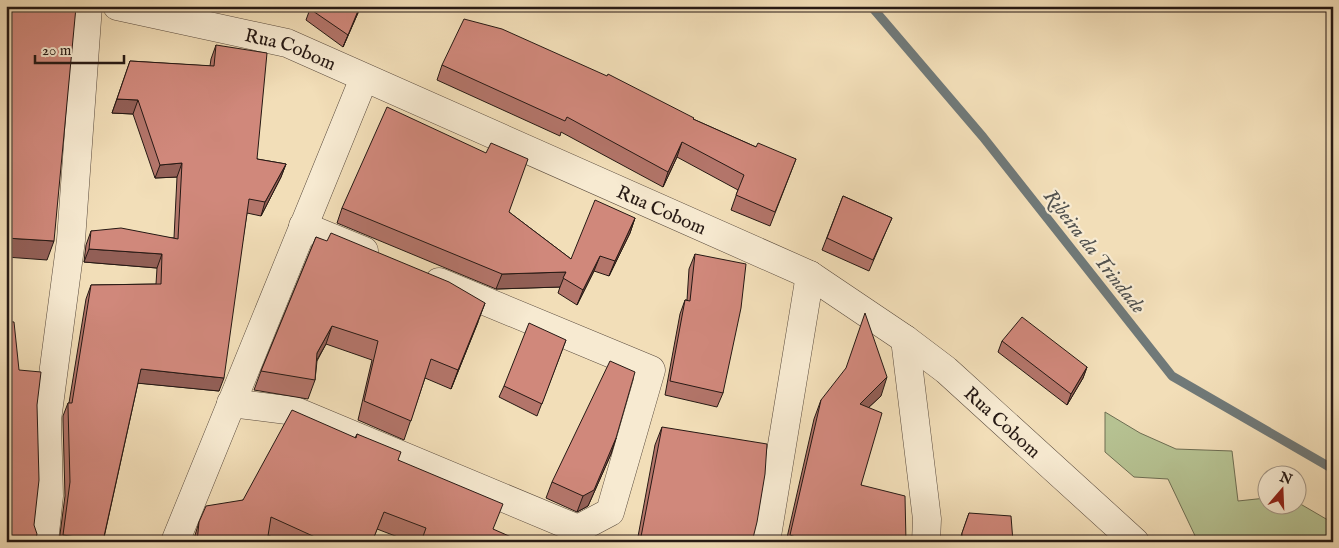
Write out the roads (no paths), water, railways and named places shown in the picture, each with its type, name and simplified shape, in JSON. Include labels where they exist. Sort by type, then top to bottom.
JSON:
[{"type":"street","points":[[44,542],[49,496],[47,420],[71,240],[88,6]]},
{"type":"street","name":"Rua Cobom","points":[[117,6],[287,43],[810,275],[905,339],[946,370],[1135,542]]},
{"type":"street","points":[[174,542],[364,78]]},
{"type":"street","points":[[303,226],[386,260]]},
{"type":"street","points":[[231,402],[295,412],[578,529],[590,532],[610,512],[651,370],[413,272]]},
{"type":"street","points":[[766,542],[810,275]]},
{"type":"street","points":[[905,339],[927,519],[926,542]]},
{"type":"waterway","name":"Ribeira da Trindade","points":[[871,6],[983,137],[1172,376],[1333,469]]}]
